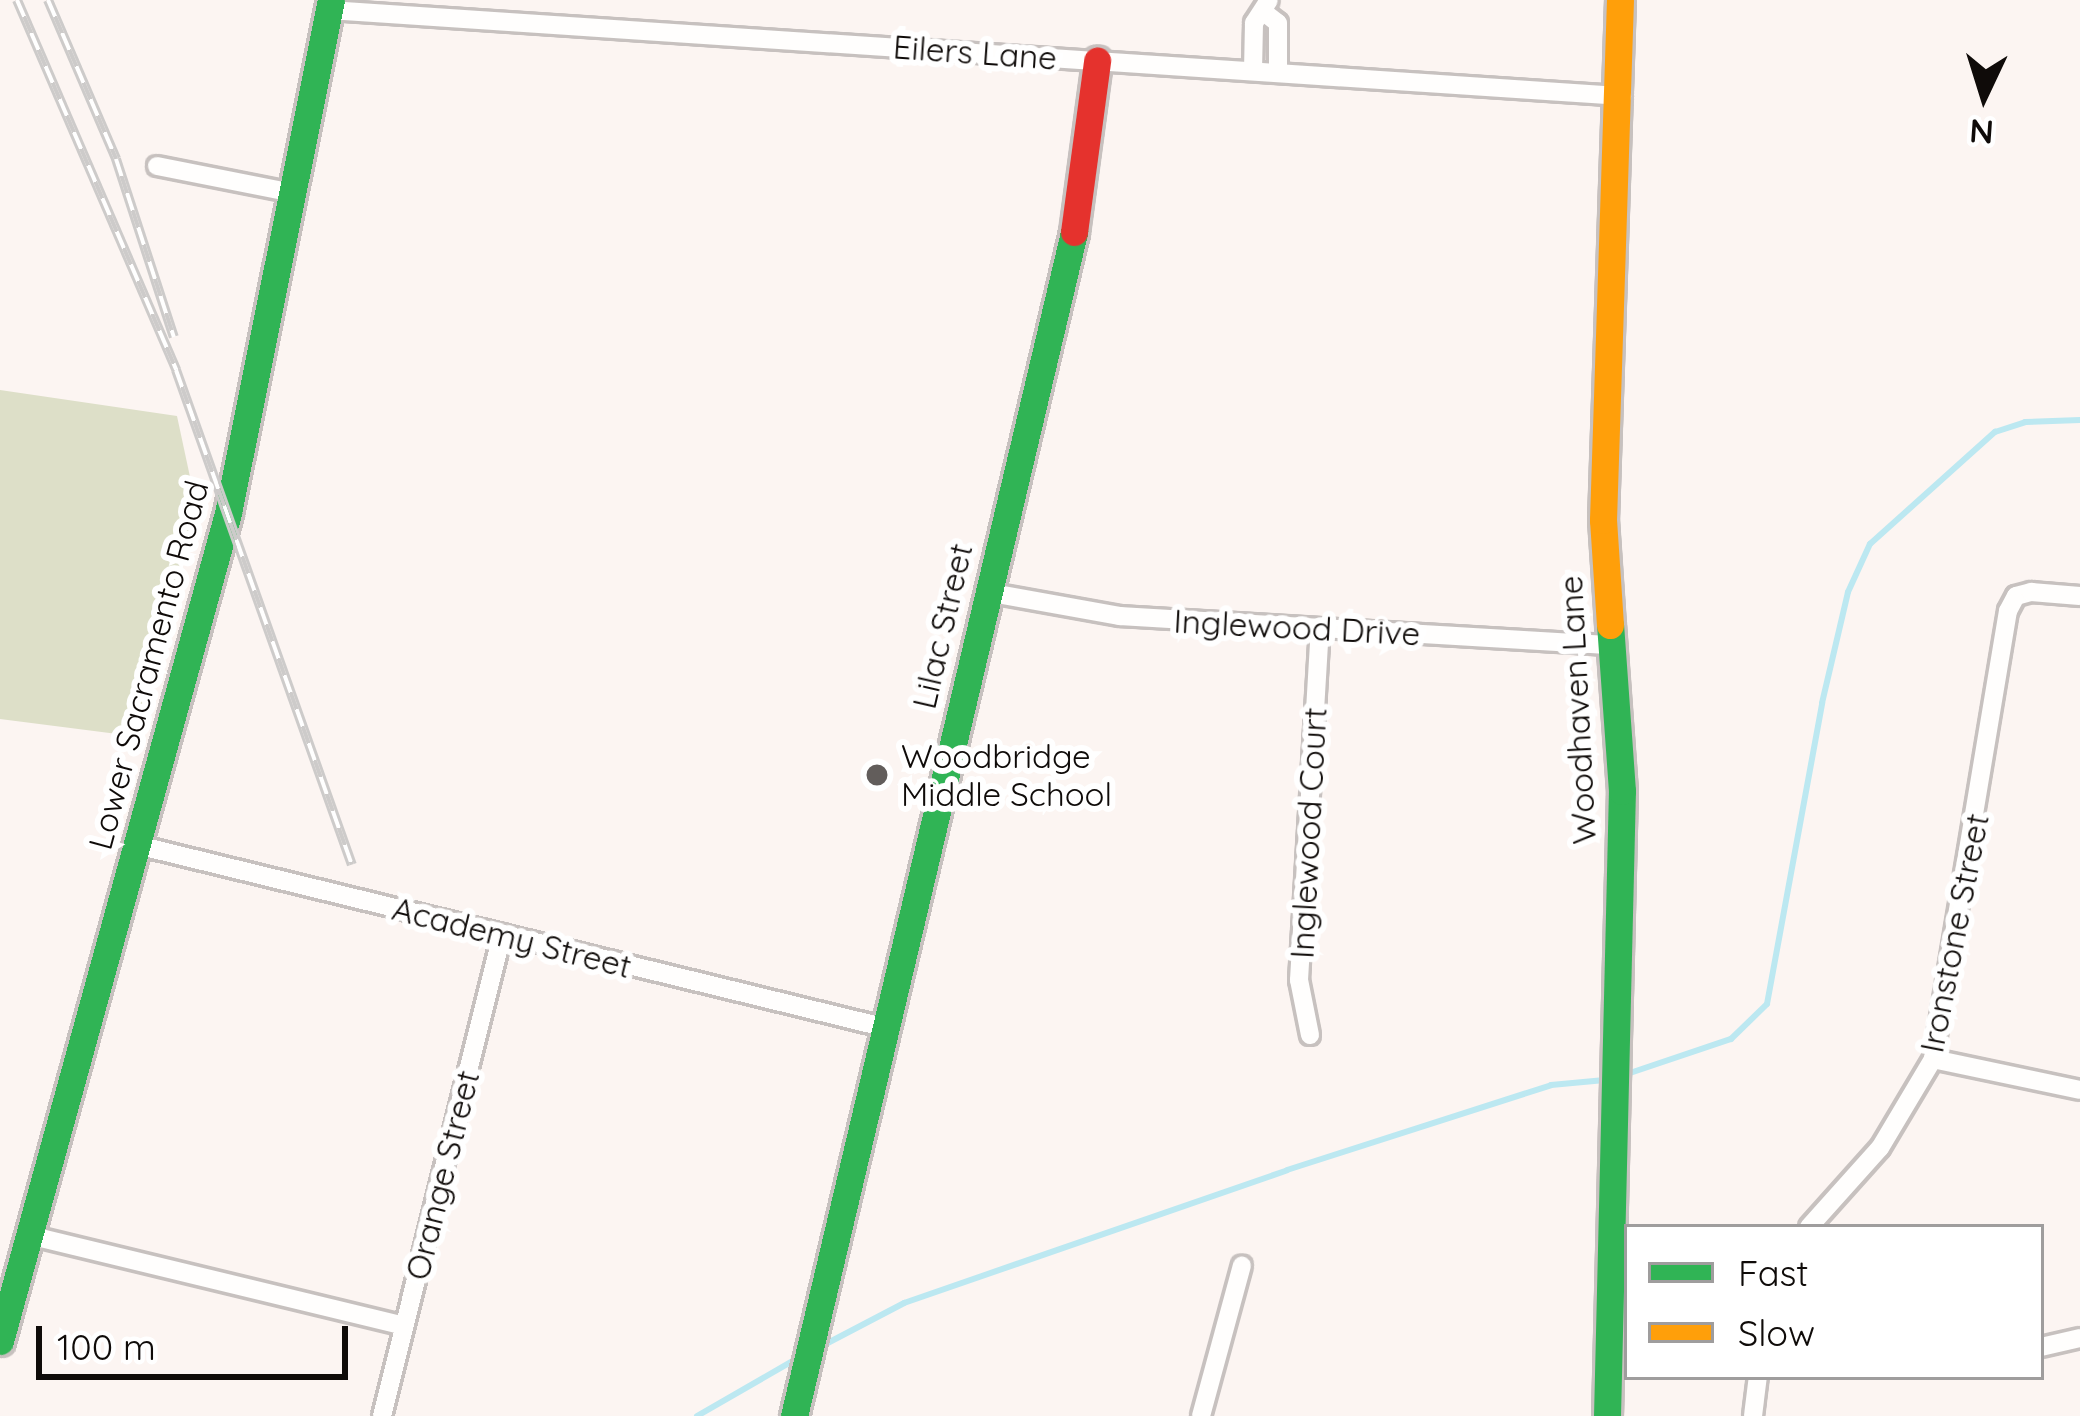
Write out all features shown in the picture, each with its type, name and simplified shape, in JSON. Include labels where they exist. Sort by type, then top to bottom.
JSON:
[{"type":"street","name":"Woodhaven Lane","points":[[1606,1416],[1622,791],[1604,478],[1622,96],[1620,0]]},
{"type":"street","name":"Eilers Lane","points":[[330,5],[1622,96]]},
{"type":"street","name":"Lower Sacramento Road","points":[[0,1341],[228,512],[330,5]]},
{"type":"street","points":[[1253,71],[1254,23],[1267,6],[1278,23],[1278,73]]},
{"type":"street","name":"Lilac Street","points":[[794,1416],[1079,212],[1096,61]]},
{"type":"street","points":[[157,166],[293,193]]},
{"type":"street","name":"Inglewood Drive","points":[[986,592],[1120,616],[1611,645]]},
{"type":"street","name":"Ironstone Street","points":[[1812,1224],[1880,1148],[1934,1058],[2012,603],[2030,592],[2080,596]]},
{"type":"street","name":"Inglewood Court","points":[[1310,1035],[1299,980],[1320,630]]},
{"type":"street","name":"Academy Street","points":[[137,844],[887,1028]]},
{"type":"street","name":"Orange Street","points":[[382,1416],[502,934]]},
{"type":"street","points":[[1934,1058],[2080,1090]]},
{"type":"street","points":[[29,1234],[404,1326]]},
{"type":"street","points":[[1201,1416],[1242,1265]]},
{"type":"street","points":[[2044,1346],[2080,1337]]},
{"type":"street","points":[[1754,1416],[1758,1380]]},
{"type":"green space","points":[[0,390],[177,416],[196,505],[133,736],[0,719]]},
{"type":"waterway","points":[[1624,1075],[1731,1039],[1767,1004],[1822,703],[1848,592],[1870,544],[1995,432],[2025,422],[2080,420]]},
{"type":"waterway","points":[[820,1347],[904,1303],[1287,1170],[1551,1085],[1605,1080]]},
{"type":"waterway","points":[[697,1416],[798,1358]]},
{"type":"railway","points":[[17,0],[176,370],[352,865]]},
{"type":"railway","points":[[48,0],[116,159],[174,337]]},
{"type":"traffic: fast","points":[[0,1341],[228,513],[331,0]]},
{"type":"traffic: fast","points":[[794,1416],[1074,232]]},
{"type":"traffic: fast","points":[[1607,1416],[1622,791],[1610,625]]},
{"type":"traffic: slow","points":[[1610,625],[1603,520],[1620,0]]},
{"type":"traffic: jam","points":[[1074,232],[1097,61]]},
{"type":"place","name":"Woodbridge Middle School","points":[[877,775]]}]
